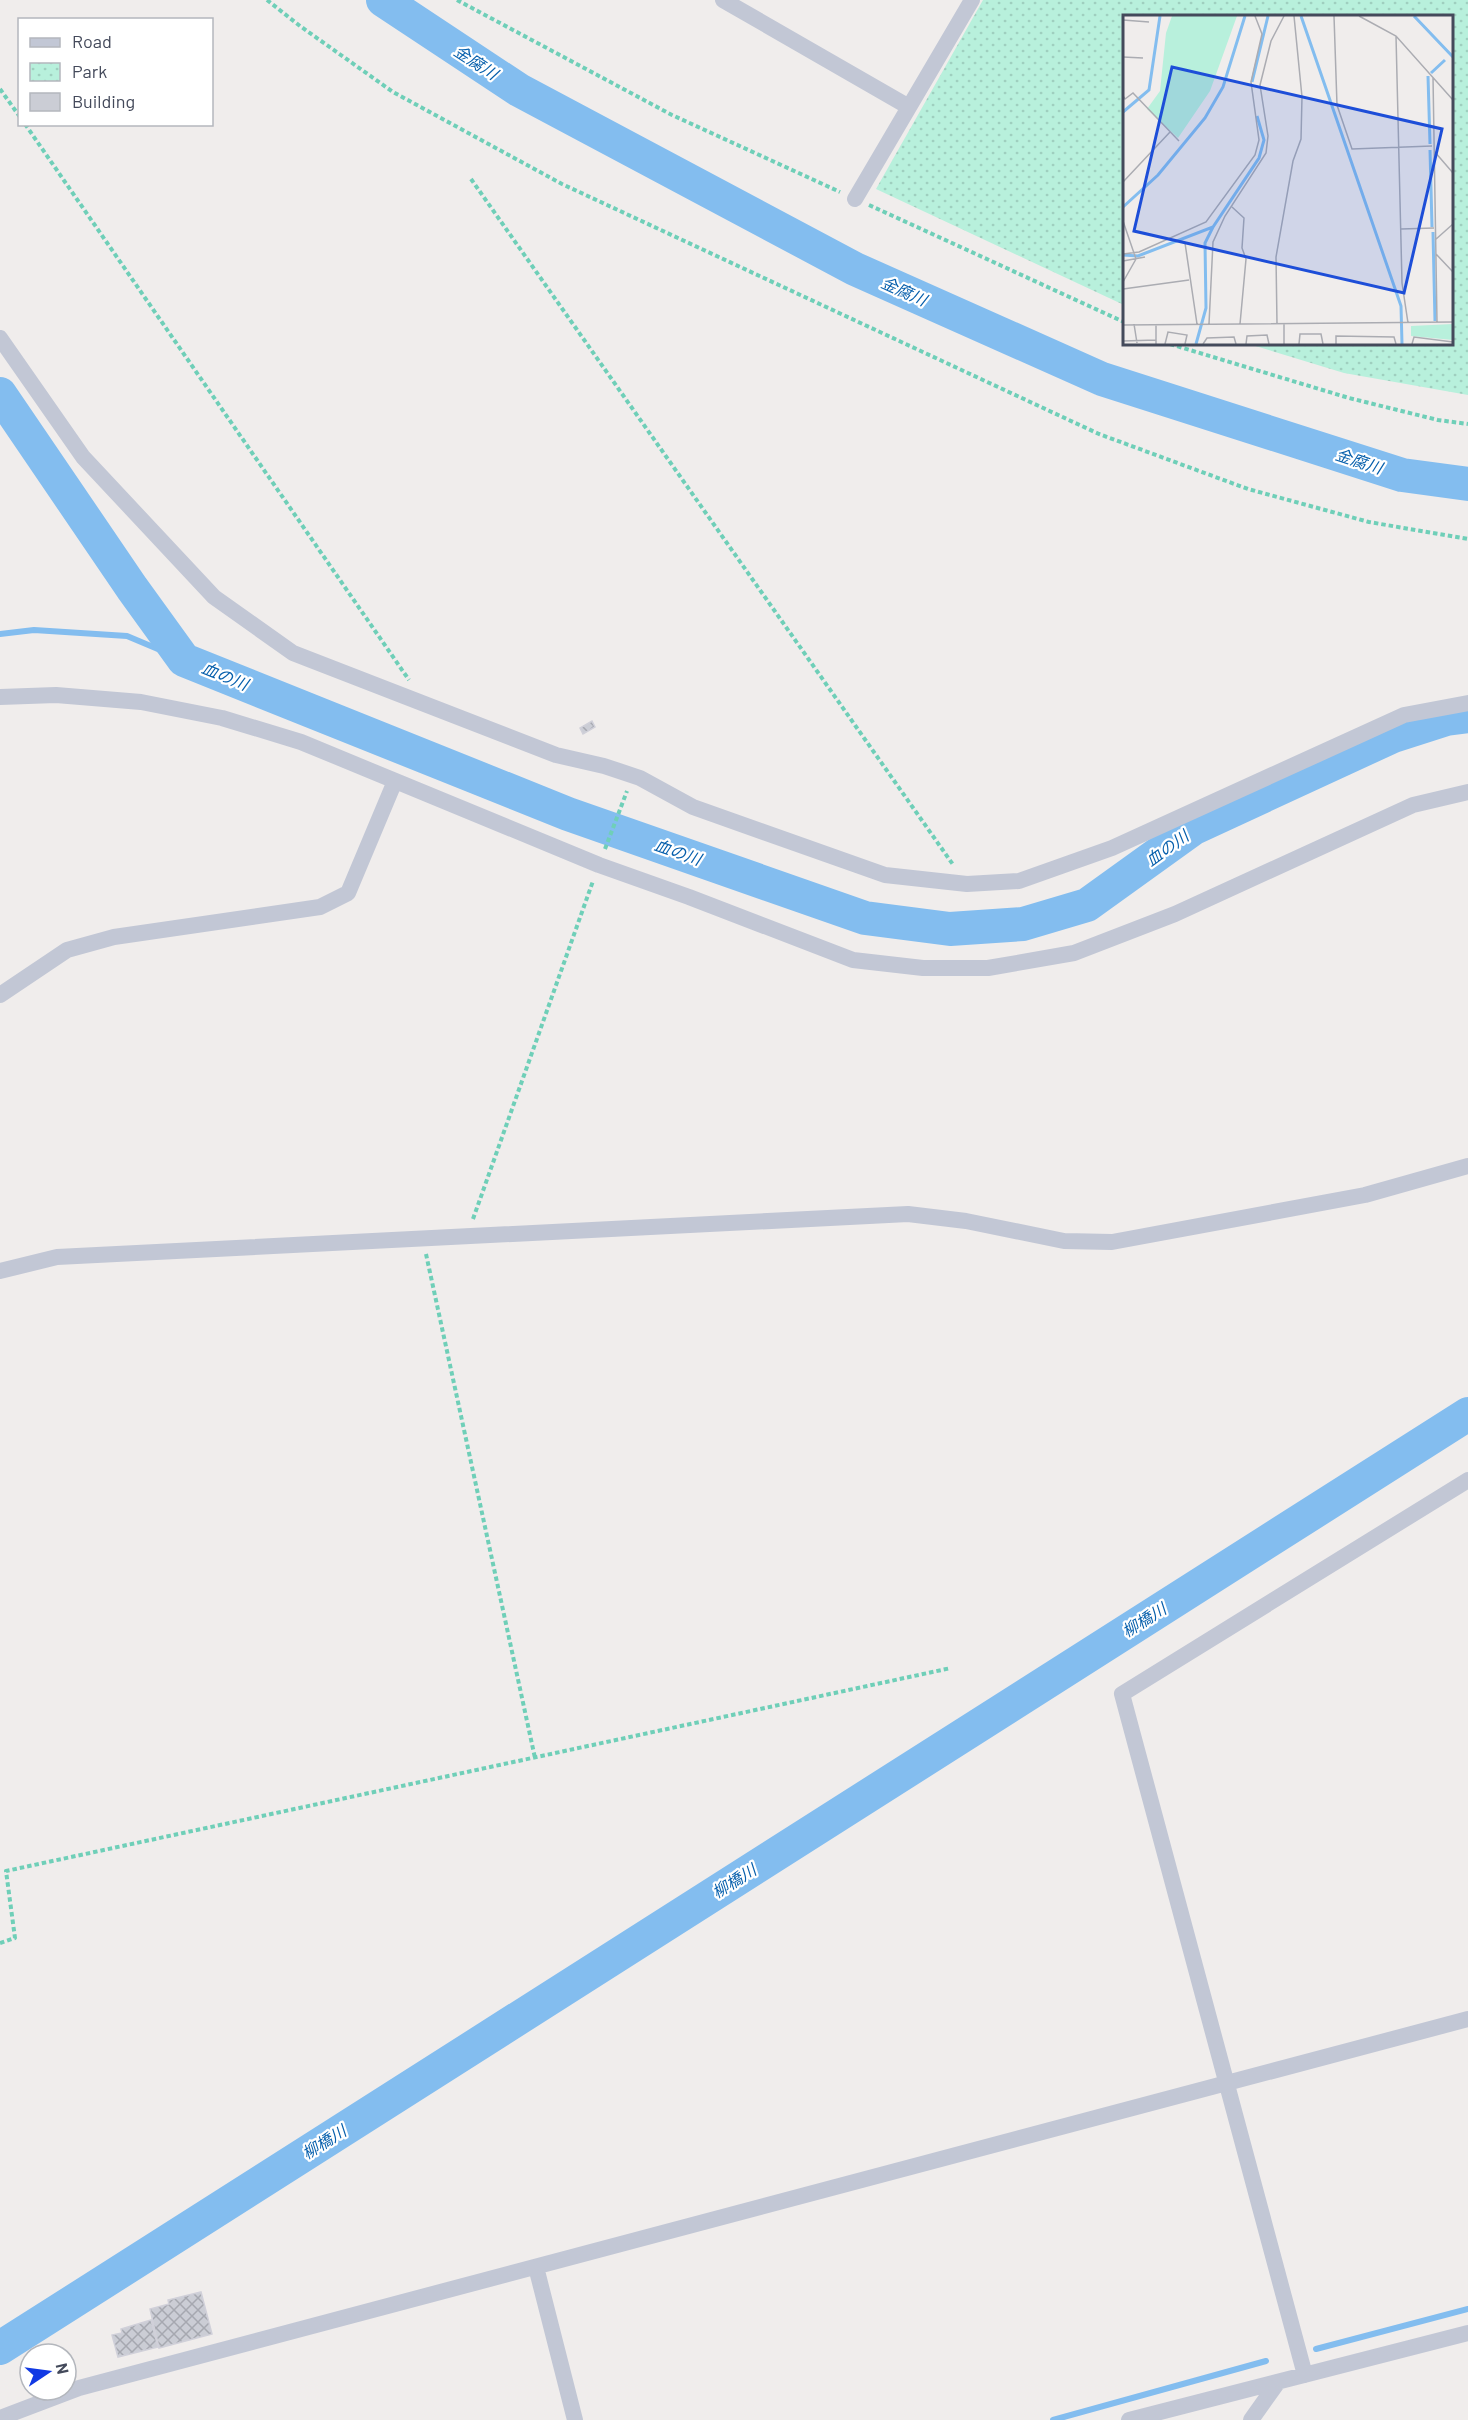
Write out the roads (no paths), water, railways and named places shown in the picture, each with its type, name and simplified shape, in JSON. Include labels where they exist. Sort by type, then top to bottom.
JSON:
[{"type":"street","points":[[723,0],[909,107]]},
{"type":"street","points":[[855,199],[972,0]]},
{"type":"street","points":[[0,338],[82,457],[214,597],[293,653],[556,755],[640,778],[693,807],[885,875],[967,884],[1019,881],[1101,852],[1404,716],[1468,703]]},
{"type":"street","points":[[0,697],[56,695],[141,702],[222,718],[301,742],[599,866],[689,897],[853,960],[923,968],[988,968],[1074,953],[1175,914],[1413,805],[1468,792]]},
{"type":"street","points":[[0,995],[67,950],[114,937],[320,907],[348,893],[395,781]]},
{"type":"street","points":[[0,1271],[57,1257],[908,1214],[966,1221],[1064,1241],[1112,1242],[1365,1195],[1468,1166]]},
{"type":"street","points":[[1305,2375],[1122,1694],[1468,1480]]},
{"type":"street","points":[[0,2418],[79,2388],[1468,2019]]},
{"type":"street","points":[[537,2267],[575,2420]]},
{"type":"street","points":[[1129,2420],[1468,2333]]},
{"type":"street","points":[[1251,2420],[1278,2382]]},
{"type":"waterway","name":"金腐川","points":[[383,0],[519,90],[855,269],[1102,379],[1402,475],[1468,484]]},
{"type":"waterway","name":"血の川","points":[[0,394],[132,588],[184,660],[568,814],[865,918],[950,929],[1023,924],[1087,905],[1194,828],[1393,736],[1446,719],[1468,716]]},
{"type":"waterway","points":[[0,634],[34,630],[127,636],[184,660]]},
{"type":"waterway","name":"柳橋川","points":[[0,2348],[1468,1414]]},
{"type":"waterway","points":[[1316,2349],[1468,2309]]},
{"type":"waterway","points":[[1053,2420],[1266,2361]]}]
